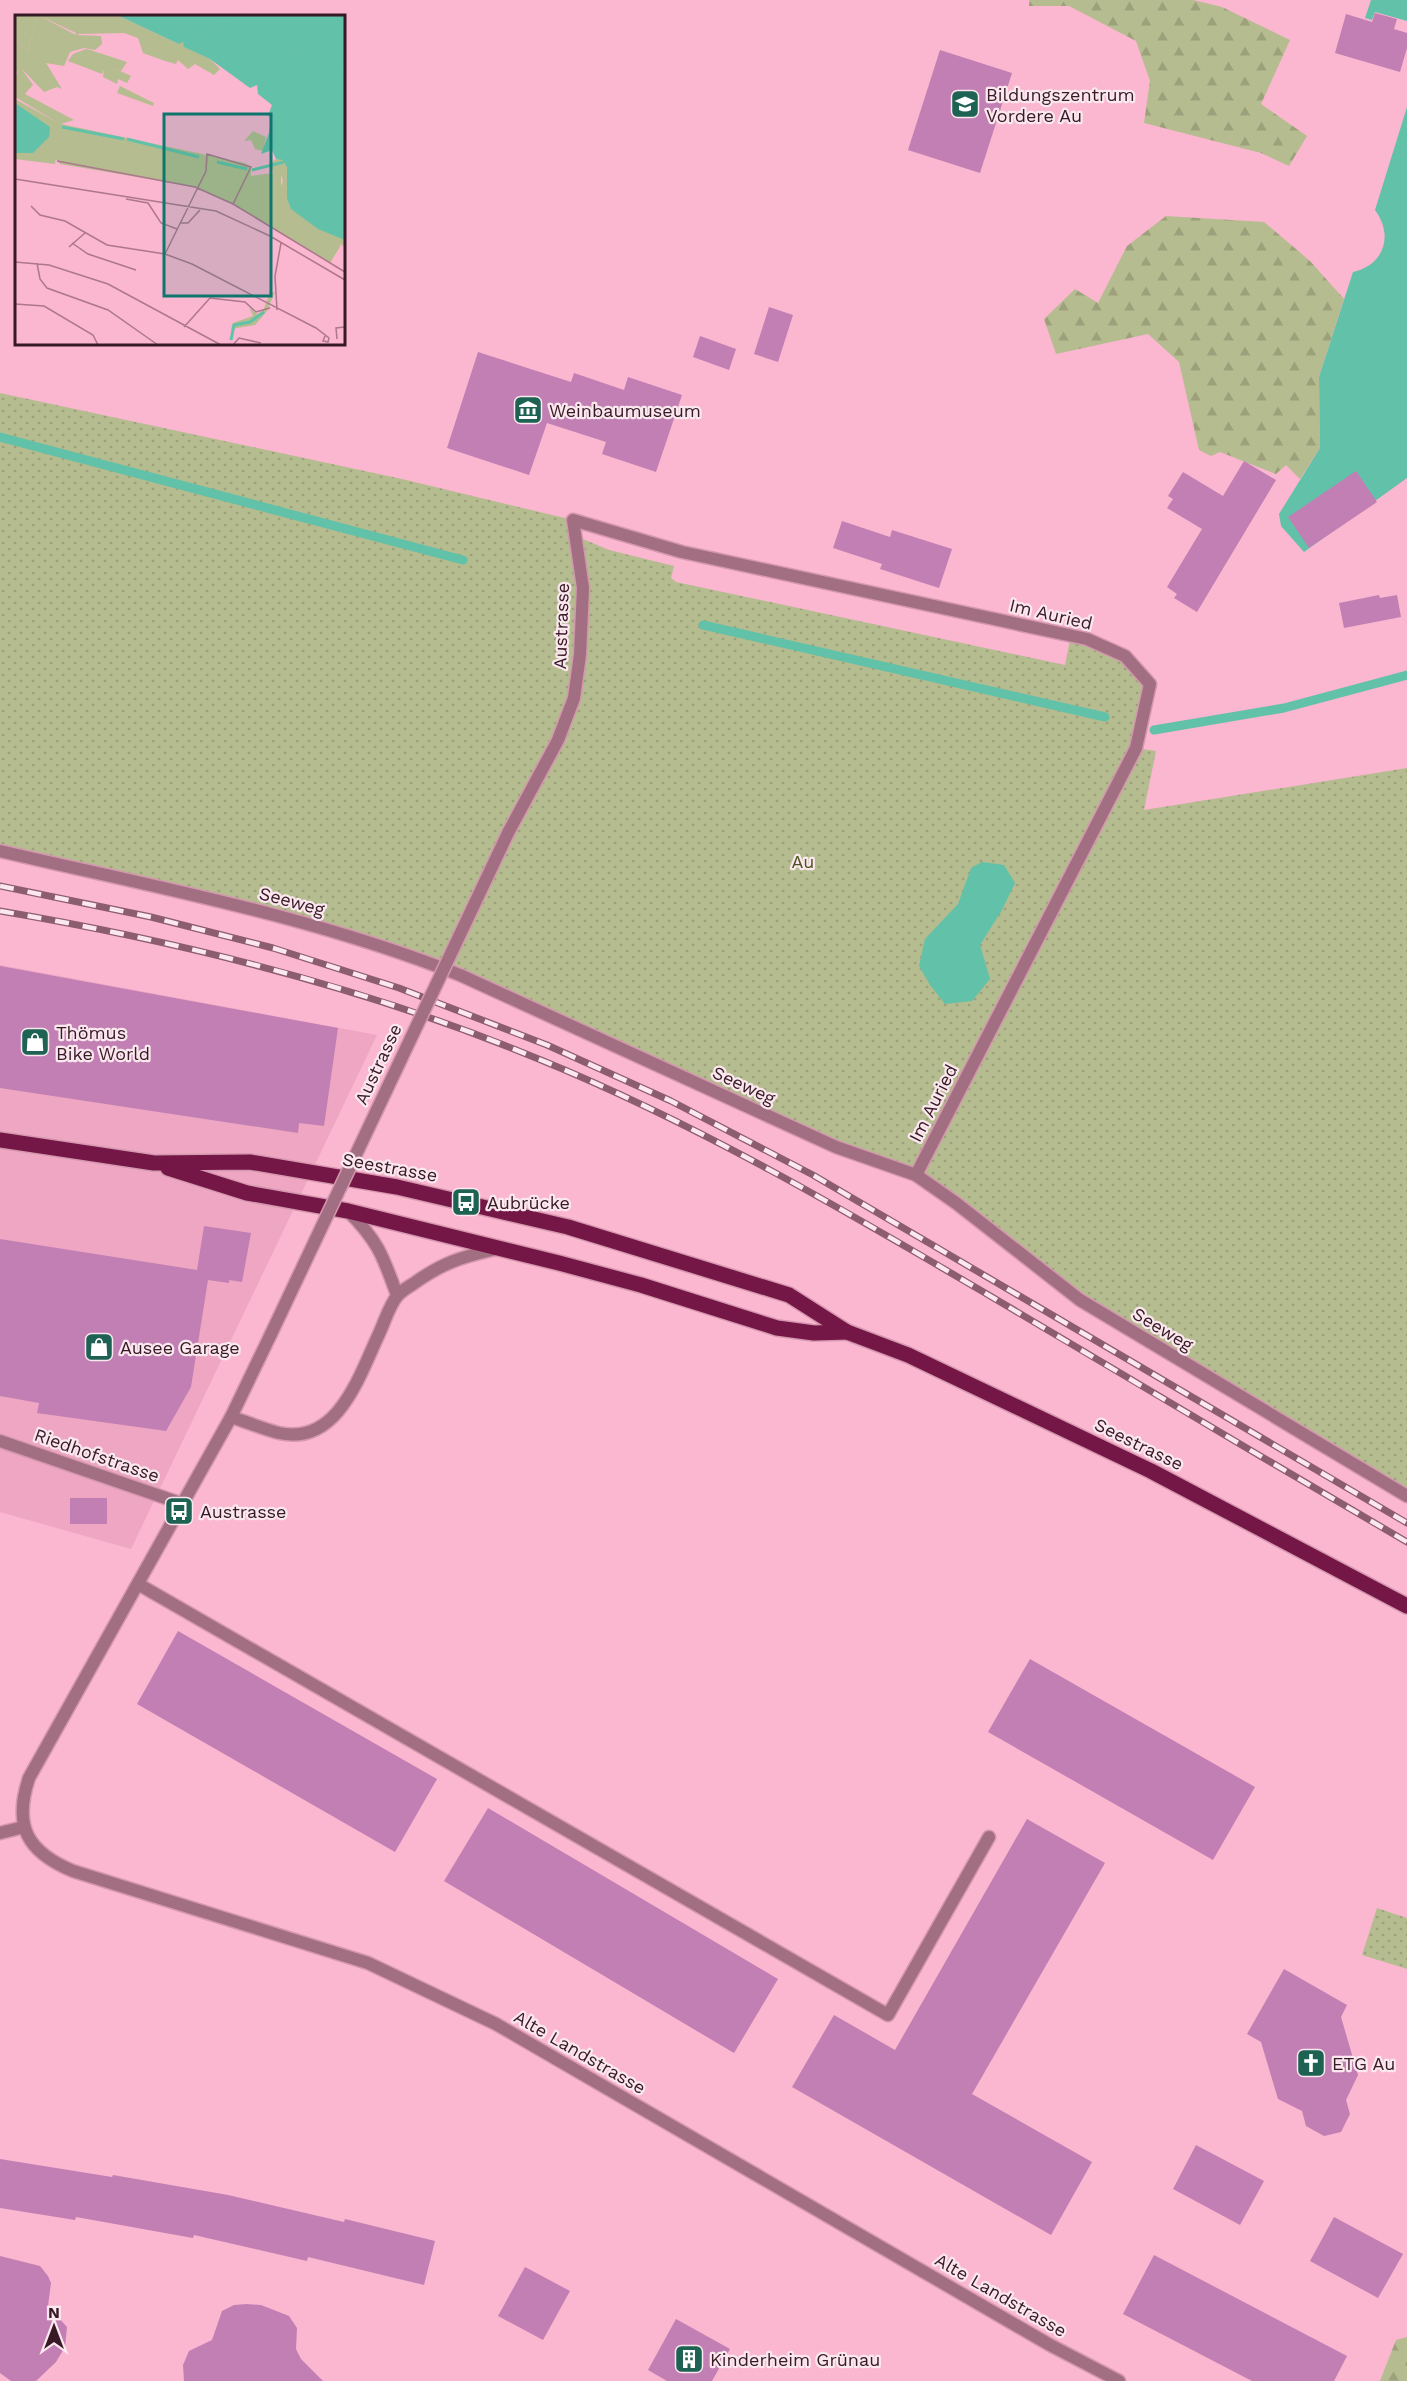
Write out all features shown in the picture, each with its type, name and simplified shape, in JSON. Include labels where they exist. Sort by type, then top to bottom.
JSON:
[{"type":"main road","name":"Seestrasse","points":[[0,1140],[154,1163],[250,1162],[397,1187],[478,1204],[600,1236],[789,1295],[847,1332],[908,1355],[1151,1471],[1407,1606]]},
{"type":"main road","name":"Seestrasse","points":[[154,1163],[247,1193],[348,1211],[641,1285],[777,1328],[814,1333],[847,1332]]},
{"type":"street","name":"Austrasse","points":[[24,1827],[23,1804],[29,1778],[231,1417],[508,833],[558,740],[574,698],[580,654],[583,588],[573,520]]},
{"type":"street","name":"Im Auried","points":[[573,520],[682,552],[1087,639],[1125,656],[1150,684],[1136,748],[916,1175]]},
{"type":"street","name":"Seeweg","points":[[0,851],[293,919],[417,958],[460,975],[836,1147],[916,1175],[956,1203],[1080,1300],[1407,1496]]},
{"type":"street","points":[[348,1211],[369,1232],[383,1255],[397,1295]]},
{"type":"street","points":[[231,1417],[281,1433],[298,1434],[325,1425],[334,1418],[350,1394],[397,1295],[436,1267],[499,1248]]},
{"type":"street","name":"Riedhofstrasse","points":[[0,1441],[183,1504]]},
{"type":"street","points":[[138,1584],[888,2016],[989,1837]]},
{"type":"street","points":[[0,1833],[24,1827]]},
{"type":"street","name":"Alte Landstrasse","points":[[24,1827],[37,1850],[52,1862],[368,1963],[496,2024],[1050,2345],[1119,2381]]},
{"type":"shaded area","points":[[1371,0],[1407,0],[1407,21],[1375,12],[1372,20],[1365,18]]},
{"type":"shaded area","points":[[1407,107],[1407,478],[1304,552],[1281,526],[1279,514],[1320,448],[1319,377],[1353,272],[1372,263],[1383,248],[1384,230],[1375,210]]},
{"type":"shaded area","points":[[982,862],[1004,865],[1015,883],[1002,910],[980,945],[990,979],[972,1001],[945,1004],[919,966],[925,939],[958,904],[971,868]]},
{"type":"shaded area","points":[[0,965],[377,1035],[131,1549],[0,1512]]},
{"type":"green space","points":[[1029,0],[1193,0],[1222,7],[1290,40],[1261,104],[1307,136],[1289,166],[1261,153],[1144,123],[1150,81],[1136,41],[1069,6],[1029,6]]},
{"type":"green space","points":[[1166,216],[1264,222],[1310,261],[1344,299],[1319,377],[1320,448],[1300,479],[1286,465],[1276,474],[1220,452],[1211,456],[1199,450],[1179,362],[1148,334],[1056,354],[1044,319],[1075,289],[1098,303],[1127,246]]},
{"type":"green space","name":"Au","points":[[0,393],[402,479],[573,520],[576,536],[609,550],[674,566],[671,578],[676,582],[1065,665],[1071,635],[1125,656],[1150,684],[1136,748],[1156,751],[1144,810],[1407,768],[1407,1496],[1080,1300],[916,1175],[836,1147],[460,975],[463,968],[291,918],[0,851]]},
{"type":"green space","points":[[1377,1908],[1407,1918],[1407,1969],[1362,1955]]},
{"type":"green space","points":[[1407,2337],[1407,2381],[1380,2381],[1396,2340]]},
{"type":"building","points":[[1375,13],[1397,19],[1394,29],[1407,33],[1407,48],[1400,72],[1335,53],[1346,14],[1372,22]]},
{"type":"building","points":[[940,50],[1012,73],[980,173],[908,150]]},
{"type":"building","points":[[769,307],[793,315],[778,362],[754,354]]},
{"type":"building","points":[[700,336],[736,349],[729,370],[693,357]]},
{"type":"building","name":"Weinbaumuseum","points":[[478,352],[571,382],[574,373],[624,390],[628,377],[682,395],[656,472],[602,454],[606,442],[547,423],[529,475],[447,448]]},
{"type":"building","points":[[1244,461],[1276,480],[1197,612],[1174,598],[1177,594],[1167,587],[1202,529],[1167,508],[1173,499],[1168,496],[1183,472],[1223,496]]},
{"type":"building","points":[[1356,471],[1377,502],[1309,548],[1288,517]]},
{"type":"building","points":[[842,521],[890,537],[892,530],[952,549],[939,588],[880,569],[882,564],[833,548]]},
{"type":"building","points":[[1379,595],[1380,598],[1397,595],[1401,617],[1344,628],[1339,603]]},
{"type":"building","points":[[0,966],[338,1028],[324,1126],[299,1123],[298,1133],[0,1088]]},
{"type":"building","name":"Ausee Garage","points":[[204,1226],[251,1233],[242,1282],[208,1280],[191,1387],[166,1431],[37,1413],[39,1403],[0,1396],[0,1239],[197,1270]]},
{"type":"building","points":[[70,1498],[107,1498],[107,1524],[70,1524]]},
{"type":"building","points":[[178,1631],[437,1779],[395,1852],[137,1704]]},
{"type":"building","points":[[1030,1659],[1255,1787],[1213,1860],[988,1732]]},
{"type":"building","points":[[488,1808],[778,1979],[734,2053],[444,1881]]},
{"type":"building","points":[[1027,1819],[1105,1863],[972,2094],[1092,2162],[1051,2235],[792,2087],[834,2015],[895,2050]]},
{"type":"building","name":"ETG Au","points":[[1284,1969],[1347,2005],[1341,2017],[1358,2075],[1346,2100],[1350,2114],[1341,2132],[1324,2136],[1306,2126],[1302,2111],[1278,2099],[1261,2042],[1247,2034]]},
{"type":"building","points":[[1196,2145],[1264,2181],[1240,2225],[1173,2189]]},
{"type":"building","points":[[0,2159],[112,2177],[113,2175],[228,2195],[344,2222],[345,2219],[435,2241],[424,2285],[308,2257],[307,2261],[194,2235],[193,2238],[76,2217],[75,2220],[0,2208]]},
{"type":"building","points":[[1334,2217],[1403,2254],[1378,2298],[1310,2261]]},
{"type":"building","points":[[1154,2255],[1347,2356],[1334,2381],[1252,2381],[1123,2314]]},
{"type":"building","points":[[0,2256],[40,2266],[51,2283],[48,2306],[67,2327],[65,2347],[56,2362],[36,2381],[11,2381],[0,2373]]},
{"type":"building","points":[[525,2267],[570,2291],[543,2340],[498,2316]]},
{"type":"building","points":[[234,2305],[261,2305],[289,2316],[297,2328],[296,2349],[301,2359],[323,2381],[184,2381],[183,2365],[189,2351],[212,2340],[222,2311]]},
{"type":"building","name":"Kinderheim Grünau","points":[[676,2319],[730,2349],[712,2381],[667,2381],[648,2370]]},
{"type":"waterway","points":[[0,437],[463,560]]},
{"type":"waterway","points":[[703,625],[1105,717]]},
{"type":"waterway","points":[[1154,730],[1284,708],[1407,675]]},
{"type":"railway","points":[[0,886],[151,917],[273,948],[399,988],[547,1045],[671,1101],[813,1175],[1407,1523]]},
{"type":"railway","points":[[0,911],[138,937],[275,970],[342,989],[476,1034],[600,1085],[716,1142],[830,1203],[1407,1542]]},
{"type":"place","name":"Bildungszentrum Vordere Au","points":[[965,104]]},
{"type":"place","name":"Weinbaumuseum","points":[[528,410]]},
{"type":"place","name":"Thömus Bike World","points":[[35,1042]]},
{"type":"place","name":"Aubrücke","points":[[466,1202]]},
{"type":"place","name":"Ausee Garage","points":[[99,1347]]},
{"type":"place","name":"Austrasse","points":[[179,1511]]},
{"type":"place","name":"ETG Au","points":[[1311,2063]]},
{"type":"place","name":"Kinderheim Grünau","points":[[689,2359]]}]
